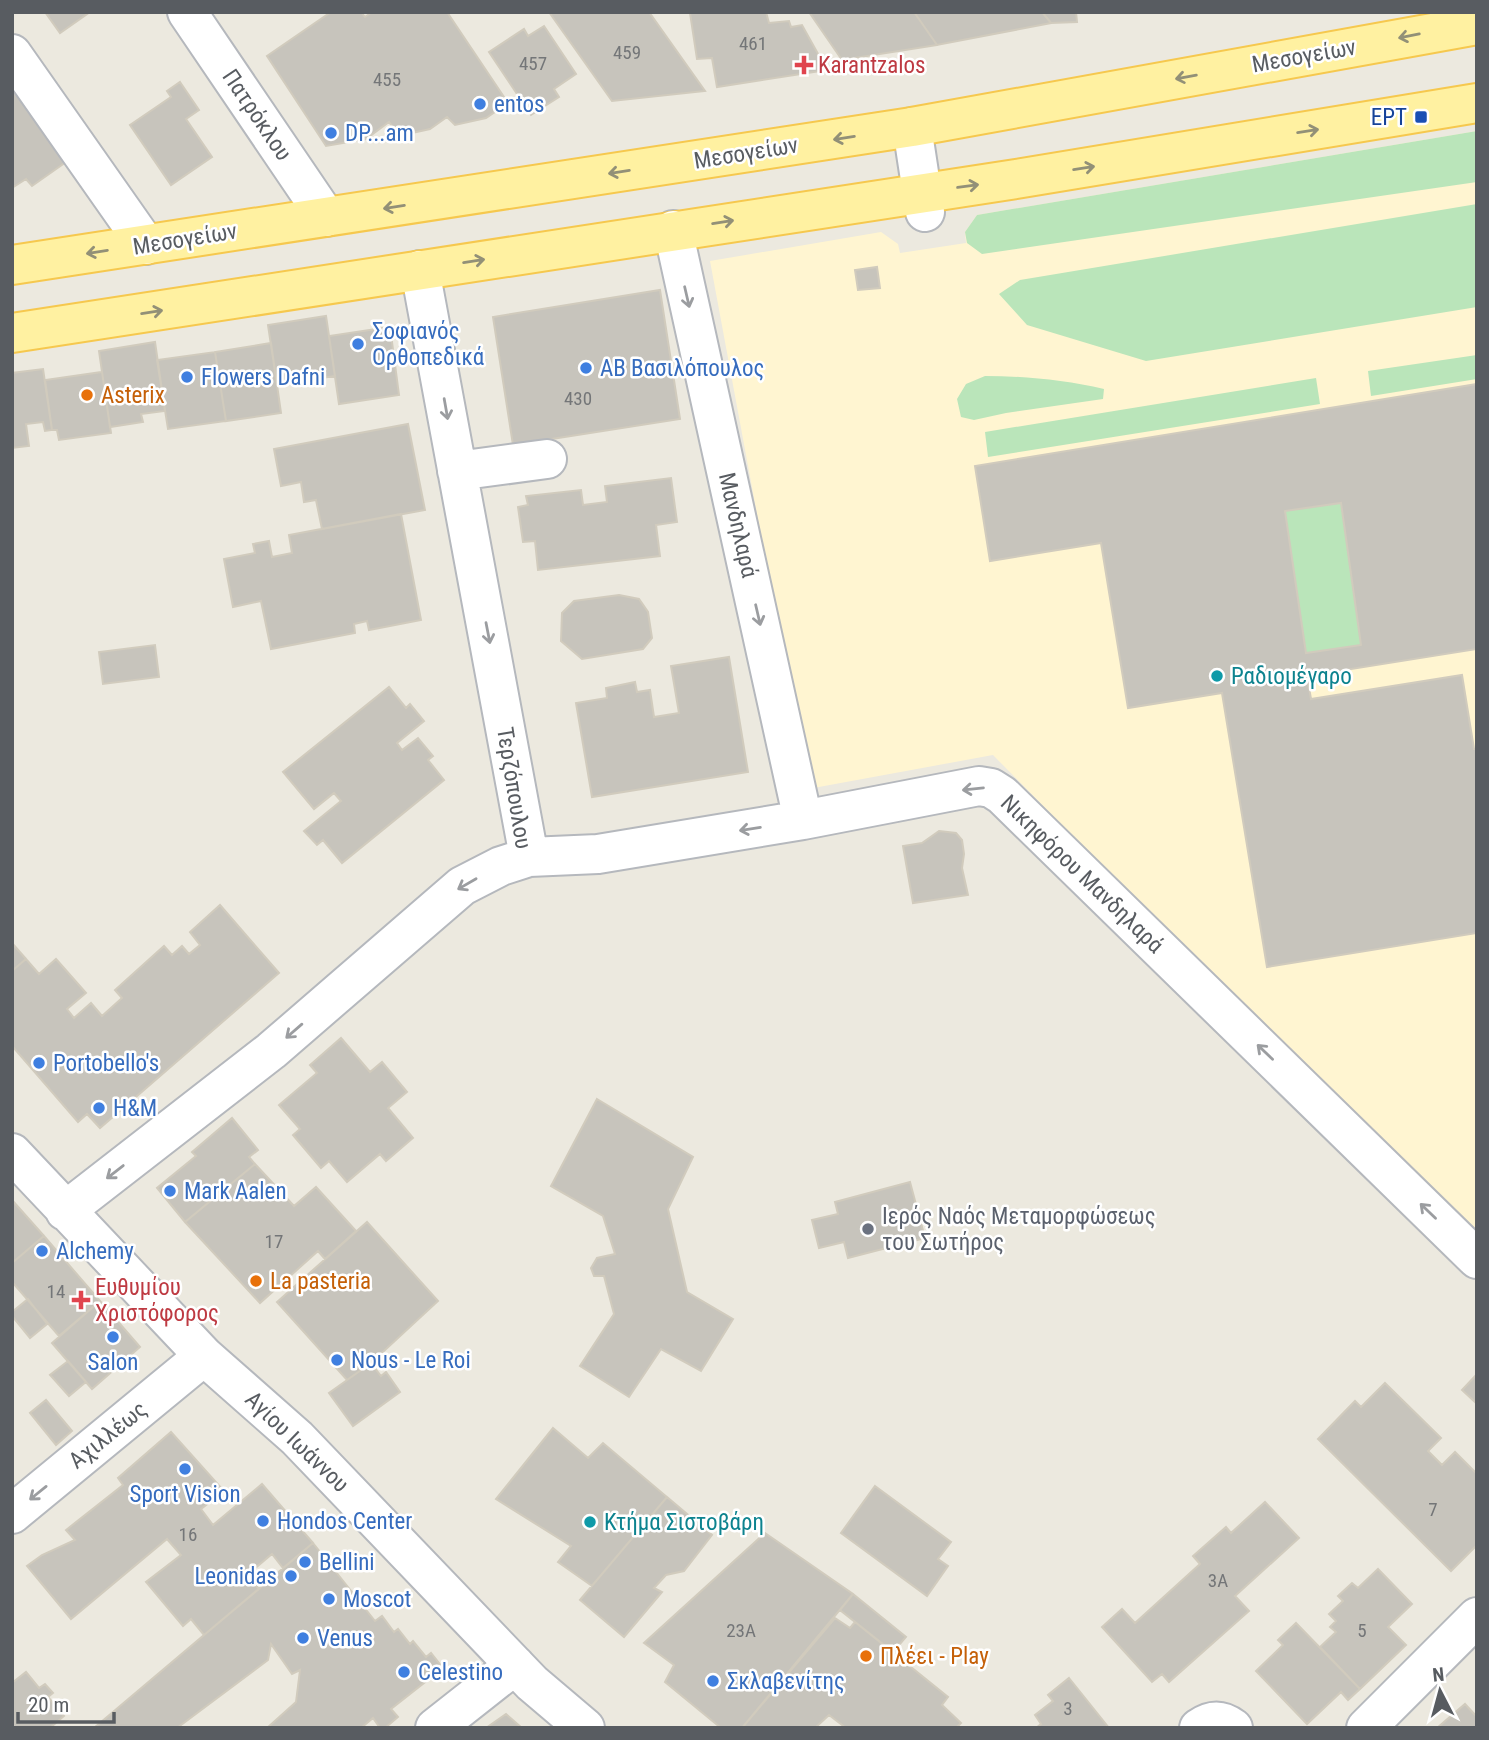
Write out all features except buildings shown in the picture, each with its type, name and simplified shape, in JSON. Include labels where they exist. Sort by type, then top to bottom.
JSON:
[{"type":"main road","name":"Μεσογείων","points":[[12,265],[912,127],[1477,25]]},
{"type":"main road","points":[[12,334],[673,230],[922,203],[1477,103]]},
{"type":"street","name":"Πατρόκλου","points":[[187,12],[326,217]]},
{"type":"street","points":[[12,54],[146,245]]},
{"type":"street","points":[[912,127],[922,203]]},
{"type":"street","name":"Μανδηλαρά","points":[[673,230],[803,820]]},
{"type":"street","name":"Τερζόπουλου","points":[[65,1211],[271,1051],[462,886],[501,866],[529,857],[420,270]]},
{"type":"street","points":[[457,471],[547,459]]},
{"type":"street","name":"Νικηφόρου Μανδηλαρά","points":[[529,857],[598,854],[803,820],[979,786],[991,788],[1002,795],[1477,1259]]},
{"type":"street","name":"Αγίου Ιωάννου","points":[[12,1153],[204,1356],[296,1438],[532,1683],[585,1728]]},
{"type":"street","name":"Αχιλλέως","points":[[12,1514],[204,1356]]},
{"type":"street","points":[[1366,1728],[1477,1617]]},
{"type":"street","points":[[435,1728],[515,1665]]},
{"type":"street","points":[[1199,1728],[1217,1720],[1233,1728]]},
{"type":"shaded area","points":[[1477,131],[1477,1246],[993,755],[808,789],[710,261],[881,232],[898,244],[900,253],[966,243],[965,232],[977,215]]},
{"type":"green space","points":[[1477,131],[1477,182],[982,254],[967,243],[965,232],[977,215]]},
{"type":"green space","points":[[1477,204],[1477,307],[1146,361],[1027,325],[999,294],[1020,280]]},
{"type":"green space","points":[[1477,355],[1477,379],[1371,396],[1368,371]]},
{"type":"green space","points":[[985,376],[1045,379],[1089,386],[1104,389],[1103,399],[974,420],[961,417],[957,399],[966,384]]},
{"type":"green space","points":[[1316,378],[1320,404],[988,457],[985,432]]},
{"type":"green space","points":[[1341,503],[1361,645],[1306,653],[1285,511]]},
{"type":"place","name":"Karantzalos","points":[[804,65]]},
{"type":"place","name":"entos","points":[[480,104]]},
{"type":"place","name":"ΕΡΤ","points":[[1421,117]]},
{"type":"place","name":"DP...am","points":[[331,133]]},
{"type":"place","name":"Σοφιανός Ορθοπεδικά","points":[[358,344]]},
{"type":"place","name":"ΑΒ Βασιλόπουλος","points":[[586,368]]},
{"type":"place","name":"Flowers Dafni","points":[[187,377]]},
{"type":"place","name":"Asterix","points":[[87,395]]},
{"type":"place","name":"Ραδιομέγαρο","points":[[1217,676]]},
{"type":"place","name":"Portobello's","points":[[39,1063]]},
{"type":"place","name":"H&M","points":[[99,1108]]},
{"type":"place","name":"Mark Aalen","points":[[170,1191]]},
{"type":"place","name":"Ιερός Ναός Μεταμορφώσεως του Σωτήρος","points":[[868,1229]]},
{"type":"place","name":"Alchemy","points":[[42,1251]]},
{"type":"place","name":"La pasteria","points":[[256,1281]]},
{"type":"place","name":"Ευθυμίου Χριστόφορος","points":[[81,1300]]},
{"type":"place","name":"Salon","points":[[113,1337]]},
{"type":"place","name":"Nous - Le Roi","points":[[337,1360]]},
{"type":"place","name":"Sport Vision","points":[[185,1469]]},
{"type":"place","name":"Hondos Center","points":[[263,1521]]},
{"type":"place","name":"Κτήμα Σιστοβάρη","points":[[590,1522]]},
{"type":"place","name":"Bellini","points":[[305,1562]]},
{"type":"place","name":"Leonidas","points":[[291,1576]]},
{"type":"place","name":"Moscot","points":[[329,1599]]},
{"type":"place","name":"Venus","points":[[303,1638]]},
{"type":"place","name":"Πλέει - Play","points":[[866,1656]]},
{"type":"place","name":"Celestino","points":[[404,1672]]},
{"type":"place","name":"Σκλαβενίτης","points":[[713,1681]]}]
